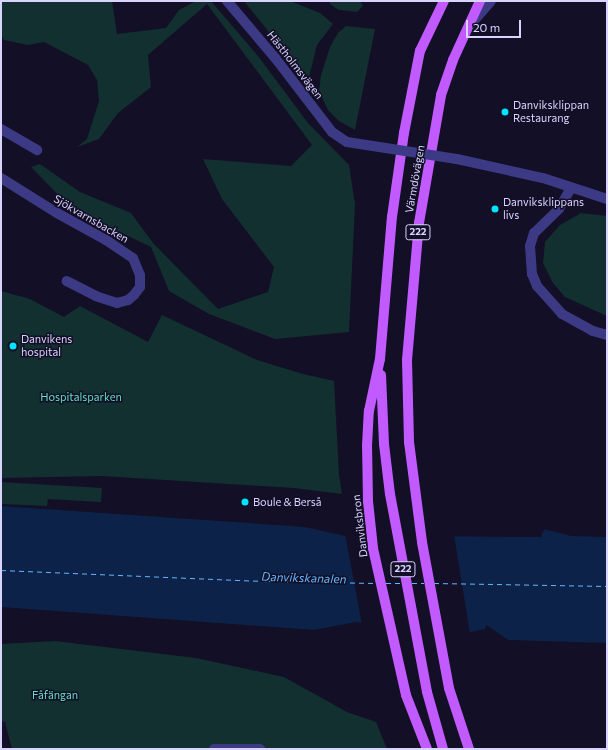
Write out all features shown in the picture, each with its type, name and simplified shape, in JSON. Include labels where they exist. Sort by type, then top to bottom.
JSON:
[{"type":"main road","name":"Värmdövägen","points":[[366,446],[369,411],[380,359],[392,217],[404,133],[420,51],[444,1]]},
{"type":"main road","name":"Värmdövägen","points":[[469,749],[449,688],[422,542],[409,442],[407,360],[419,223],[441,94],[467,28],[480,1]]},
{"type":"main road","name":"Värmdövägen","points":[[380,359],[384,444],[397,535],[427,692],[443,749]]},
{"type":"main road","name":"Danviksbron","points":[[366,446],[368,501],[373,548],[406,695],[427,749]]},
{"type":"street","name":"Hästholmsvägen","points":[[227,1],[276,59],[332,132],[346,142],[457,159],[508,169],[570,188]]},
{"type":"street","points":[[467,28],[491,1]]},
{"type":"street","points":[[1,129],[37,150]]},
{"type":"street","name":"Sjökvarnsbacken","points":[[1,178],[50,210],[106,240],[133,258],[140,275],[140,287],[134,296],[128,300],[117,303],[96,296],[67,281]]},
{"type":"street","points":[[607,199],[570,188],[559,209],[534,233],[530,246],[532,274],[537,286],[562,314],[593,331],[607,335]]},
{"type":"street","points":[[214,749],[260,749]]},
{"type":"green space","points":[[1,1],[112,1],[117,34],[166,28],[179,10],[196,1],[211,1],[258,56],[308,123],[349,165],[355,204],[349,332],[275,339],[209,314],[169,291],[151,247],[72,209],[31,167],[40,164],[80,192],[131,213],[153,243],[218,309],[268,292],[274,267],[222,199],[203,159],[291,166],[312,145],[207,4],[148,55],[151,87],[118,113],[99,139],[77,147],[87,139],[99,101],[97,80],[88,65],[44,42],[28,45],[4,40],[1,34]]},
{"type":"green space","points":[[244,1],[290,1],[320,13],[333,24],[317,45],[309,77],[289,57]]},
{"type":"green space","points":[[330,1],[360,1],[363,6],[357,12],[339,10],[330,4]]},
{"type":"green space","points":[[346,26],[375,29],[355,130],[339,121],[328,110],[319,91],[321,75],[330,47],[338,33]]},
{"type":"green space","points":[[581,213],[607,216],[607,316],[565,297],[553,283],[543,263],[545,242],[560,225]]},
{"type":"green space","name":"Hospitalsparken","points":[[1,291],[30,299],[64,317],[80,306],[148,342],[162,315],[257,360],[303,374],[334,381],[339,474],[342,494],[294,488],[102,476],[1,478]]},
{"type":"green space","points":[[1,482],[102,488],[101,502],[48,499],[47,506],[1,504]]},
{"type":"green space","name":"Fåfängan","points":[[55,641],[196,658],[284,677],[347,712],[376,722],[387,749],[12,749],[5,722],[1,721],[1,644]]},
{"type":"water","name":"Danvikskanalen","points":[[1,506],[305,527],[345,536],[541,537],[544,529],[571,536],[607,537],[607,643],[508,640],[486,625],[485,629],[471,632],[356,622],[314,630],[1,607]]},
{"type":"pier","points":[[345,534],[454,535],[470,634],[362,624]]},
{"type":"ferry route","points":[[1,570],[269,581],[376,583]]},
{"type":"ferry route","points":[[386,583],[402,583]]},
{"type":"ferry route","points":[[412,583],[424,583]]},
{"type":"ferry route","points":[[434,583],[607,586]]},
{"type":"place","name":"Danviksklippan Restaurang","points":[[505,112]]},
{"type":"place","name":"Danviksklippans livs","points":[[495,209]]},
{"type":"place","name":"Danvikens hospital","points":[[13,346]]},
{"type":"place","name":"Boule & Berså","points":[[245,502]]}]
